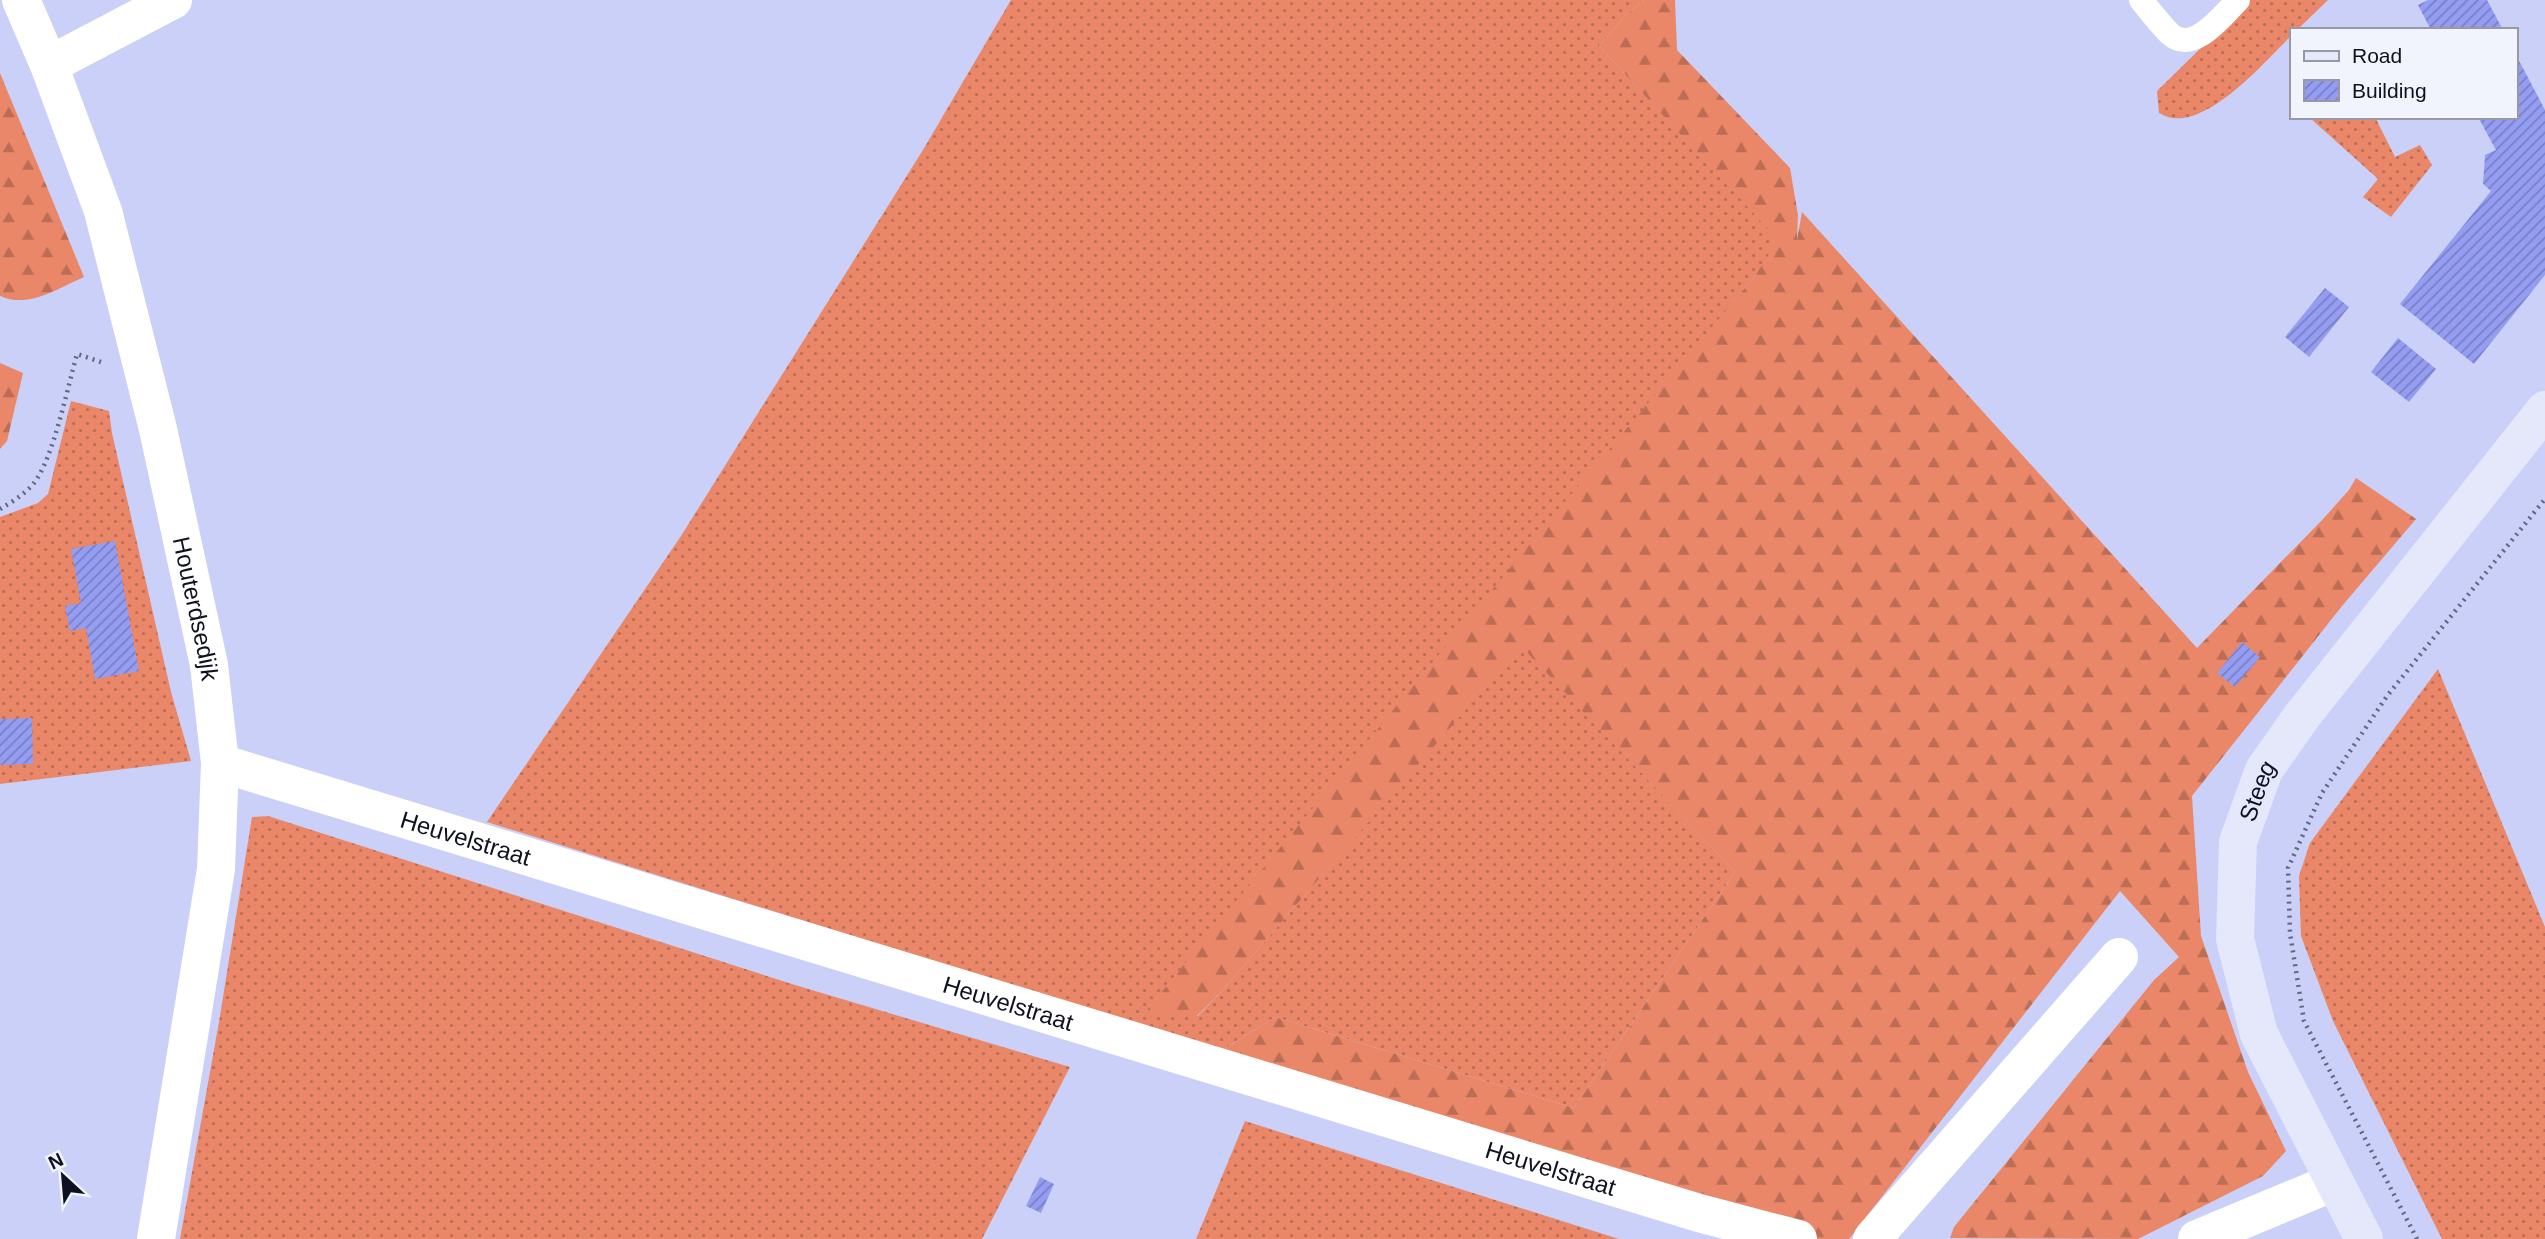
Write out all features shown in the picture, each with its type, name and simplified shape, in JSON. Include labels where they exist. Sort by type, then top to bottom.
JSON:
[{"type":"street","name":"Houterdsedijk","points":[[21,0],[49,65],[103,211],[145,377],[209,665],[220,763],[216,869],[156,1239]]},
{"type":"street","points":[[49,65],[173,0]]},
{"type":"street","name":"Steeg","points":[[2364,1239],[2259,1034],[2235,939],[2238,842],[2264,770],[2302,716],[2545,410]]},
{"type":"street","name":"Heuvelstraat","points":[[220,763],[1673,1205],[1798,1239]]},
{"type":"street","points":[[1872,1239],[2119,957]]},
{"type":"street","points":[[2197,1239],[2334,1182]]},
{"type":"lane","points":[[2141,0],[2173,37],[2186,41],[2202,36],[2238,0]]},
{"type":"path","points":[[0,509],[17,499],[33,484],[44,467],[77,354],[145,377]]},
{"type":"path","points":[[2417,1239],[2304,1021],[2290,933],[2288,868],[2322,793],[2387,696],[2545,499]]},
{"type":"green space","points":[[1011,0],[1644,0],[1627,14],[1599,46],[1779,240],[1755,276],[1142,1016],[1198,1016],[1521,645],[1735,872],[1574,1108],[1275,1017],[1221,1051],[487,822],[681,536],[923,150]]},
{"type":"green space","points":[[1644,0],[1675,0],[1677,50],[1790,168],[1798,215],[1797,240],[1802,212],[2197,648],[2324,518],[2356,478],[2416,519],[2342,606],[2192,796],[2201,936],[2248,1072],[2286,1151],[2263,1176],[2138,1239],[1950,1238],[1954,1227],[2154,980],[2179,957],[2120,891],[1849,1239],[1812,1239],[1221,1051],[1275,1017],[1574,1108],[1735,872],[1521,646],[1220,993],[1197,1016],[1141,1017],[1537,535],[1755,276],[1778,240],[1599,46],[1627,14]]},
{"type":"green space","points":[[2250,0],[2328,0],[2299,28],[2290,28],[2290,37],[2248,79],[2212,107],[2193,116],[2175,118],[2159,113],[2157,91]]},
{"type":"green space","points":[[0,73],[84,277],[32,299],[0,296]]},
{"type":"green space","points":[[2311,119],[2376,119],[2395,157],[2420,145],[2432,165],[2391,217],[2363,197],[2378,179]]},
{"type":"green space","points":[[0,363],[23,373],[7,441],[0,449]]},
{"type":"green space","points":[[71,401],[109,411],[171,692],[191,761],[0,784],[0,517],[38,503],[48,494]]},
{"type":"green space","points":[[2438,669],[2545,927],[2545,1239],[2442,1239],[2333,1021],[2301,936],[2299,876],[2310,843]]},
{"type":"green space","points":[[268,816],[795,985],[1070,1067],[982,1239],[180,1239],[252,817]]},
{"type":"green space","points":[[1245,1121],[1619,1239],[1196,1239]]},
{"type":"building","points":[[2428,0],[2487,0],[2502,28],[2430,28],[2418,5]]},
{"type":"building","points":[[2517,57],[2545,110],[2545,275],[2474,364],[2400,304],[2491,191],[2483,184],[2485,155],[2496,150],[2479,119],[2517,119]]},
{"type":"building","points":[[2325,288],[2349,307],[2309,357],[2285,337]]},
{"type":"building","points":[[2398,338],[2436,369],[2409,402],[2371,372]]},
{"type":"building","points":[[115,541],[139,671],[95,679],[86,628],[70,631],[65,606],[81,603],[71,549]]},
{"type":"building","points":[[2242,642],[2260,657],[2235,687],[2217,673]]},
{"type":"building","points":[[32,718],[33,764],[0,765],[0,719]]},
{"type":"building","points":[[1040,1177],[1054,1184],[1041,1213],[1026,1206]]}]
